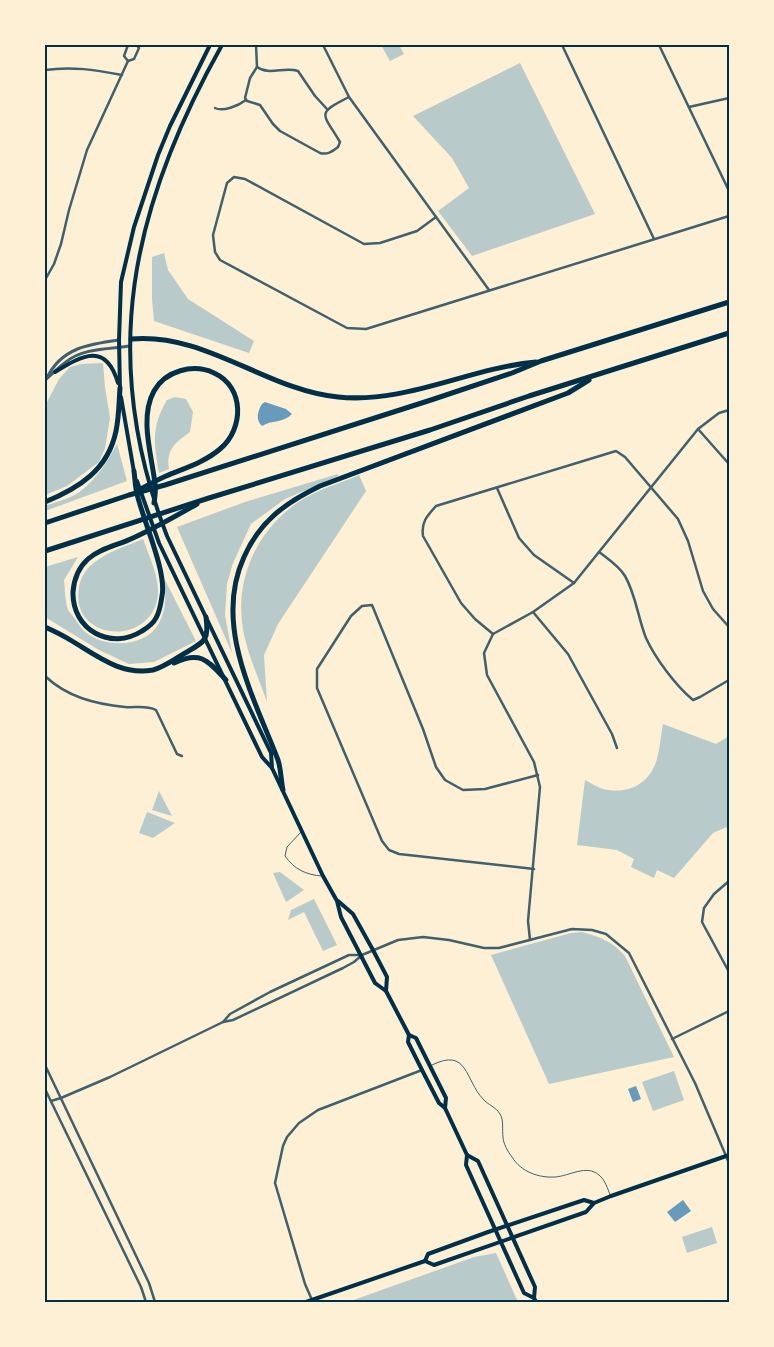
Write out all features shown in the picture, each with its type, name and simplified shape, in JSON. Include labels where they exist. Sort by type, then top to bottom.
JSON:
[{"type":"highway","points":[[45,523],[512,373],[541,361],[729,302]]},
{"type":"highway","points":[[45,551],[430,430],[529,396],[729,333]]},
{"type":"highway","points":[[130,339],[150,338],[176,341],[301,390],[338,397],[369,397],[392,394],[508,365],[541,361]]},
{"type":"highway","points":[[129,495],[165,477],[198,463],[220,449],[232,436],[238,420],[235,394],[225,381],[214,373],[200,369],[181,370],[165,377],[154,391],[150,402],[148,423],[153,473],[155,486],[154,503]]},
{"type":"highway","points":[[283,790],[278,762],[249,684],[234,636],[232,618],[232,601],[239,568],[248,548],[262,527],[278,511],[320,486],[568,394],[595,376]]},
{"type":"highway","points":[[45,502],[74,489],[101,464],[109,451],[116,433],[120,388]]},
{"type":"highway","points":[[134,471],[137,492],[152,545],[161,573],[162,595],[156,618],[137,635],[124,639],[107,638],[94,633],[84,625],[76,613],[73,600],[74,582],[80,569],[89,558],[132,539],[209,498]]},
{"type":"highway","points":[[164,666],[201,644],[206,639],[208,632],[206,617]]},
{"type":"highway","points":[[45,627],[115,666],[144,671],[154,670],[188,658],[202,658],[226,680]]},
{"type":"main road","points":[[210,45],[170,126],[158,155],[134,226],[122,282],[119,340],[120,388],[134,471],[159,543],[262,757],[272,768],[323,876],[338,901],[353,914],[387,977],[386,991]]},
{"type":"main road","points":[[222,45],[170,151],[146,221],[135,276],[130,339],[130,383],[145,468],[154,503],[167,536],[271,753],[272,768]]},
{"type":"main road","points":[[119,340],[130,339]]},
{"type":"main road","points":[[55,372],[75,360],[99,357],[110,362],[120,388]]},
{"type":"main road","points":[[338,901],[341,917],[375,983],[386,991],[409,1034],[416,1038],[430,1065],[446,1098],[445,1108]]},
{"type":"main road","points":[[409,1034],[408,1042],[439,1103],[445,1108],[467,1155],[466,1165],[524,1292],[535,1300]]},
{"type":"main road","points":[[467,1155],[478,1161],[536,1287],[535,1300]]},
{"type":"main road","points":[[306,1302],[425,1261],[434,1265],[512,1236],[586,1212],[594,1203],[611,1196],[727,1156]]},
{"type":"main road","points":[[425,1261],[428,1254],[496,1230],[584,1200],[594,1203]]},
{"type":"street","points":[[128,45],[124,56],[128,61]]},
{"type":"street","points":[[45,280],[54,264],[61,244],[87,150],[128,61],[134,58],[138,48],[137,45]]},
{"type":"street","points":[[246,100],[245,96],[249,81],[257,67],[256,45]]},
{"type":"street","points":[[323,45],[349,97],[489,290]]},
{"type":"street","points":[[562,45],[654,239]]},
{"type":"street","points":[[660,45],[729,191]]},
{"type":"street","points":[[257,67],[260,70],[269,71],[293,69],[298,71],[315,96],[328,109]]},
{"type":"street","points":[[45,70],[84,68],[122,75]]},
{"type":"street","points":[[246,100],[260,105],[276,128],[283,133],[324,154],[337,148],[340,142],[326,120],[328,109],[349,97]]},
{"type":"street","points":[[689,107],[729,98]]},
{"type":"street","points":[[214,108],[222,110],[246,100]]},
{"type":"street","points":[[436,217],[417,231],[380,243],[364,244],[245,179],[234,177],[227,183],[213,235],[215,252],[220,260],[347,328],[366,328],[729,216]]},
{"type":"street","points":[[45,381],[52,367],[62,357],[90,345],[119,340]]},
{"type":"street","points":[[45,381],[66,361],[82,353],[130,346]]},
{"type":"street","points":[[530,940],[528,921],[540,787],[534,762],[487,675],[484,653],[493,634],[533,612],[574,583],[698,429],[719,413],[729,410]]},
{"type":"street","points":[[698,429],[729,464]]},
{"type":"street","points":[[493,634],[475,619],[461,603],[423,536],[422,527],[427,516],[436,506],[616,451],[625,457],[678,519],[688,541],[703,591],[713,609],[729,627]]},
{"type":"street","points":[[497,488],[519,538],[534,555],[574,583]]},
{"type":"street","points":[[599,552],[624,575],[632,592],[646,639],[685,694],[693,700],[729,680]]},
{"type":"street","points":[[534,869],[399,854],[389,850],[382,840],[317,688],[316,668],[351,616],[362,606],[372,605],[423,729],[436,767],[445,780],[463,790],[485,789],[538,775]]},
{"type":"street","points":[[533,612],[568,654],[612,734],[617,748]]},
{"type":"street","points":[[45,676],[56,686],[87,701],[156,710],[173,747],[177,754],[182,756]]},
{"type":"street","points":[[729,881],[714,894],[704,908],[702,922],[729,972]]},
{"type":"street","points":[[51,1101],[223,1022],[233,1020],[354,962],[372,950],[398,940],[423,937],[449,940],[484,948],[499,948],[572,928],[592,930],[606,934],[629,953],[695,1083],[729,1163]]},
{"type":"street","points":[[223,1022],[230,1014],[270,992],[349,955],[362,955]]},
{"type":"street","points":[[672,1039],[729,1011]]},
{"type":"street","points":[[45,1064],[150,1283],[155,1302]]},
{"type":"street","points":[[312,1301],[305,1284],[275,1183],[283,1146],[287,1137],[299,1123],[318,1110],[422,1070]]},
{"type":"street","points":[[45,1089],[141,1287],[146,1302]]},
{"type":"lane","points":[[302,832],[288,846],[285,856],[300,871],[311,876],[323,876]]},
{"type":"lane","points":[[430,1065],[447,1058],[461,1065],[483,1100],[492,1105],[501,1115],[503,1139],[512,1159],[526,1172],[555,1177],[587,1170],[599,1175],[606,1184],[611,1196]]},
{"type":"shaded area","points":[[381,45],[399,45],[404,54],[390,61]]},
{"type":"shaded area","points":[[520,63],[595,214],[472,256],[438,211],[469,188],[452,158],[413,116]]},
{"type":"shaded area","points":[[164,253],[168,270],[188,299],[254,341],[249,353],[154,321],[152,257]]},
{"type":"shaded area","points":[[103,363],[110,418],[105,448],[99,462],[67,486],[45,495],[45,406],[59,379],[70,367],[81,364]]},
{"type":"shaded area","points":[[175,397],[186,399],[193,412],[190,432],[170,451],[169,469],[159,473],[155,444],[156,427],[167,400]]},
{"type":"shaded area","points":[[117,444],[127,481],[45,511],[45,506],[70,497],[84,488],[100,470]]},
{"type":"shaded area","points":[[338,474],[338,476],[285,499],[251,524],[233,563],[227,584],[225,615],[232,653],[177,527],[245,502]]},
{"type":"shaded area","points":[[359,475],[366,491],[278,624],[264,655],[267,702],[249,652],[242,622],[243,586],[248,568],[264,536],[288,510],[310,495]]},
{"type":"shaded area","points":[[143,539],[158,587],[153,611],[142,623],[128,630],[113,631],[98,628],[86,619],[79,605],[79,587],[83,576],[89,567],[100,558]]},
{"type":"shaded area","points":[[78,557],[64,580],[66,599],[68,610],[84,631],[92,637],[102,641],[124,643],[145,637],[153,631],[159,623],[165,606],[164,578],[196,641],[154,662],[129,664],[99,650],[45,617],[45,567]]},
{"type":"shaded area","points":[[663,724],[716,744],[729,736],[729,826],[713,833],[674,878],[657,870],[654,878],[631,867],[634,859],[617,850],[577,845],[585,780],[603,789],[621,790],[637,786],[654,768]]},
{"type":"shaded area","points":[[159,791],[172,816],[152,810]]},
{"type":"shaded area","points":[[147,812],[175,823],[153,838],[139,833]]},
{"type":"shaded area","points":[[280,872],[304,890],[286,902],[273,873]]},
{"type":"shaded area","points":[[314,899],[337,945],[323,951],[304,912],[288,920],[291,910]]},
{"type":"shaded area","points":[[582,932],[606,941],[625,956],[674,1057],[549,1084],[491,955],[571,933]]},
{"type":"shaded area","points":[[674,1071],[684,1100],[653,1111],[642,1082]]},
{"type":"shaded area","points":[[712,1227],[717,1243],[687,1253],[682,1237]]},
{"type":"shaded area","points":[[496,1253],[518,1302],[348,1302],[474,1257]]},
{"type":"water","points":[[265,402],[286,409],[292,414],[285,419],[262,426],[258,421],[258,412]]},
{"type":"water","points":[[636,1086],[641,1099],[633,1102],[628,1089]]},
{"type":"water","points":[[683,1200],[691,1211],[675,1222],[667,1212]]}]
